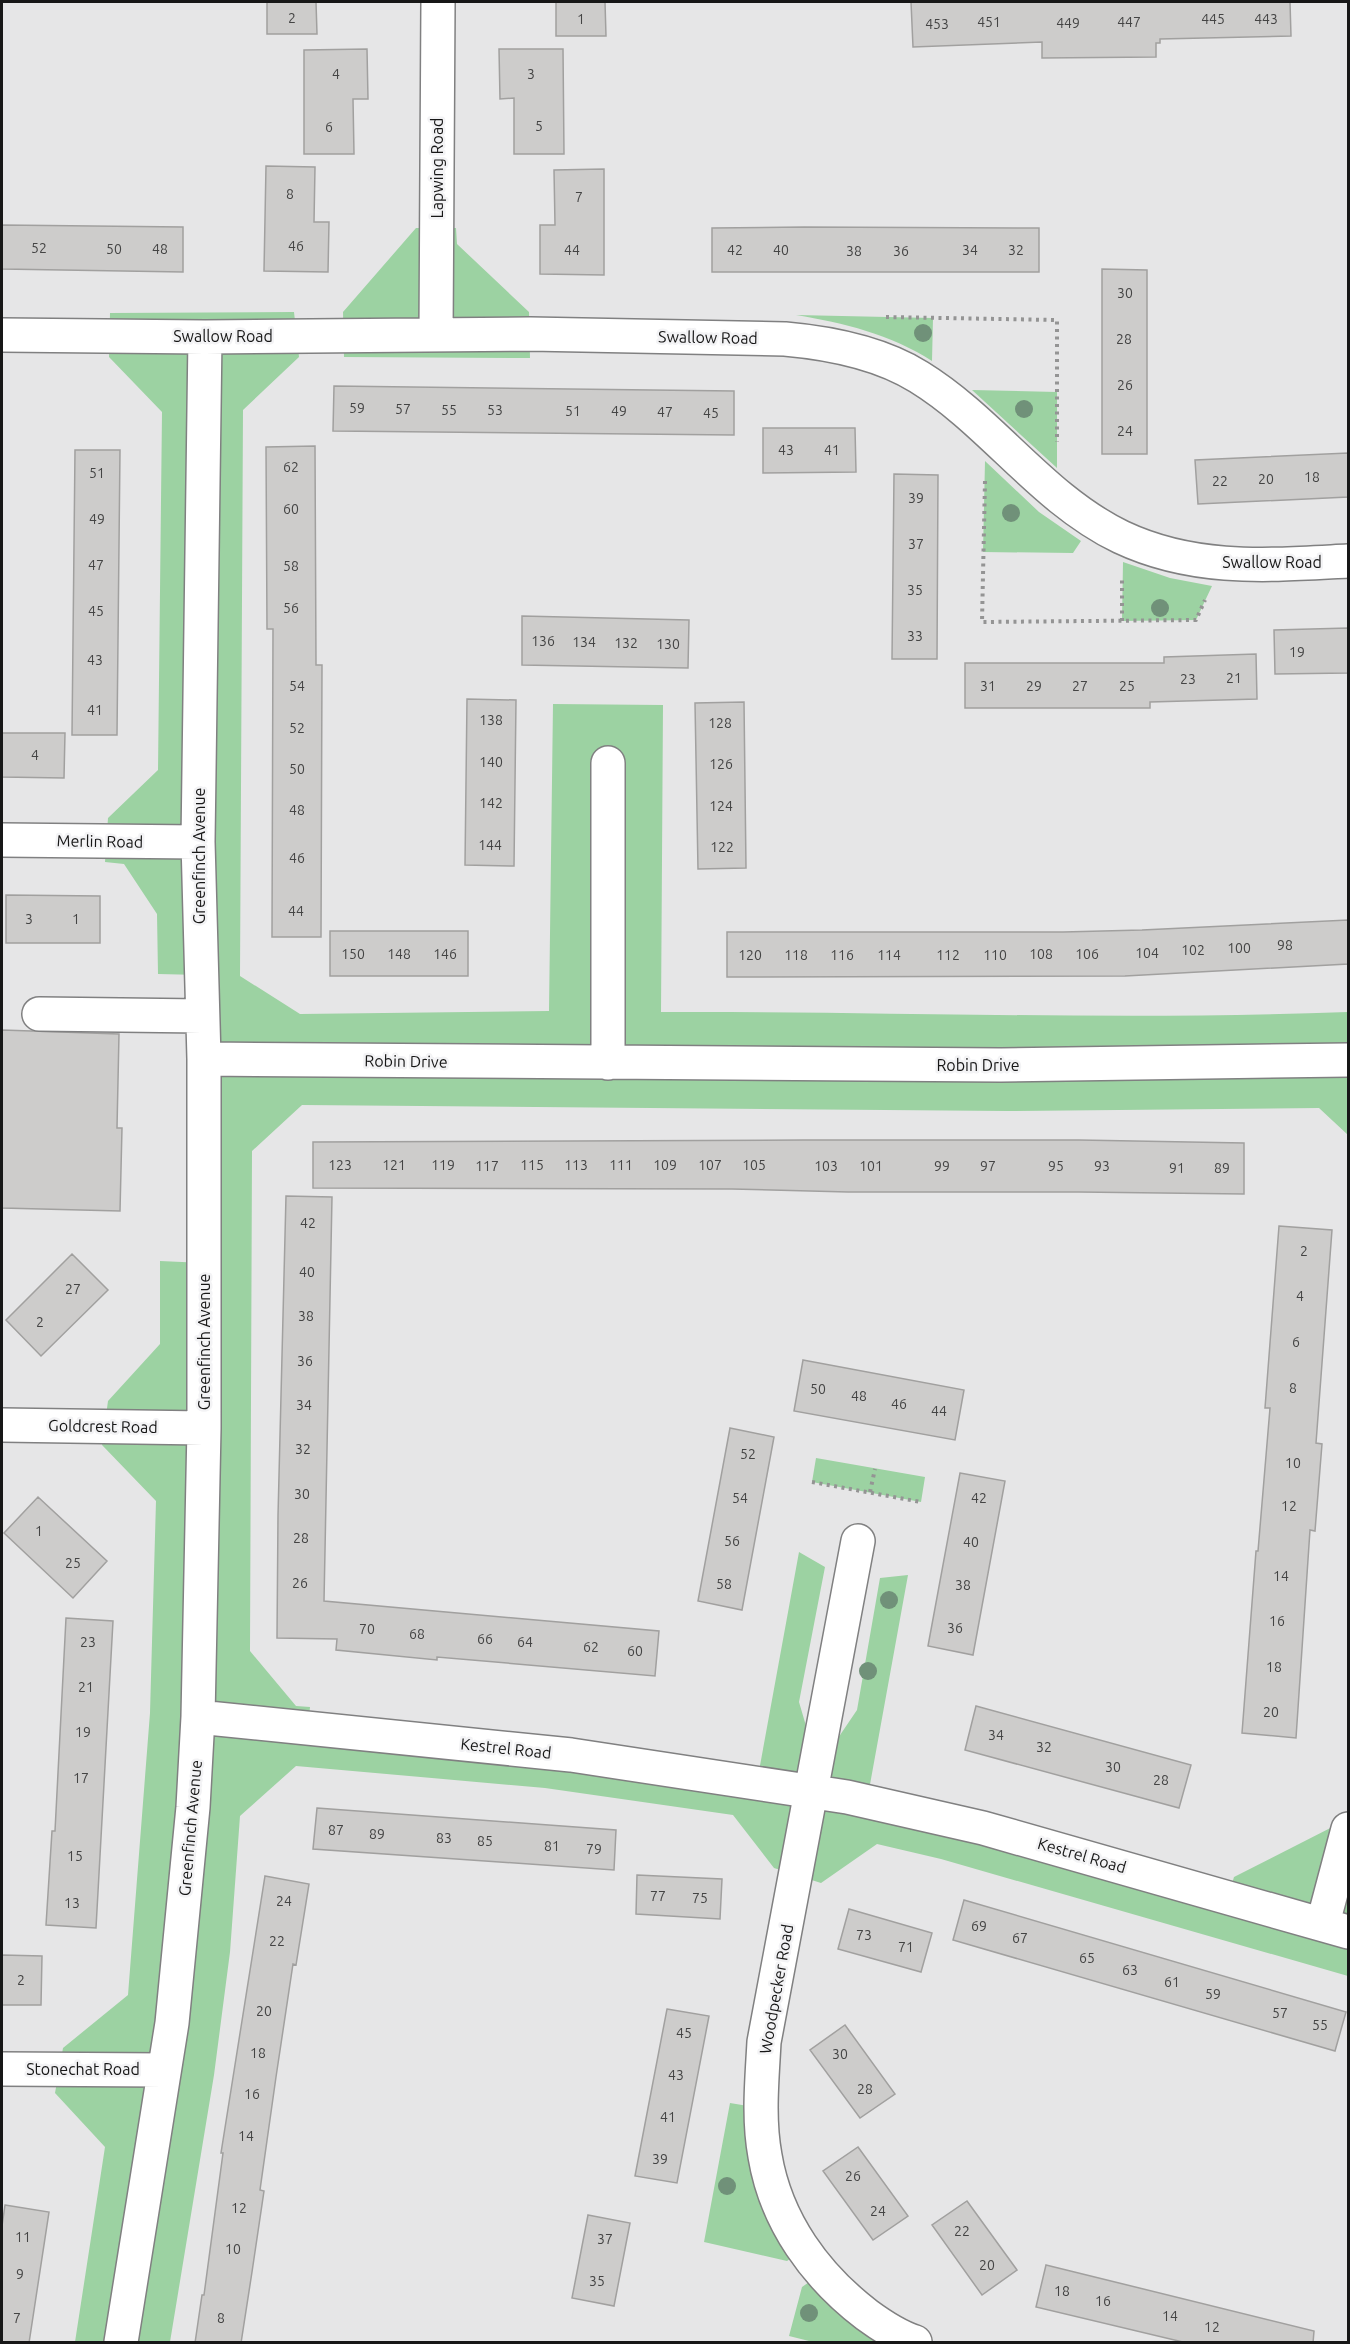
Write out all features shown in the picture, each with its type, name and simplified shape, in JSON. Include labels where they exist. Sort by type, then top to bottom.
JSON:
[{"type":"street","name":"Lapwing Road","points":[[436,335],[438,2]]},
{"type":"street","name":"Swallow Road","points":[[2,335],[205,337],[530,334],[814,341],[895,364],[918,376],[941,392],[1049,488],[1093,521],[1121,537],[1171,555],[1215,563],[1247,566],[1348,561]]},
{"type":"street","name":"Greenfinch Avenue","points":[[121,2343],[164,2070],[179,1958],[198,1717],[204,1428],[204,1059],[198,842],[205,337]]},
{"type":"street","points":[[608,763],[608,1064]]},
{"type":"street","name":"Merlin Road","points":[[2,840],[198,842]]},
{"type":"street","points":[[39,1014],[202,1016]]},
{"type":"street","name":"Robin Drive","points":[[204,1059],[608,1064],[1001,1065],[1348,1060]]},
{"type":"street","name":"Goldcrest Road","points":[[2,1425],[204,1428]]},
{"type":"street","points":[[812,1791],[858,1541]]},
{"type":"street","name":"Kestrel Road","points":[[198,1717],[571,1755],[812,1791],[983,1828],[1336,1928]]},
{"type":"street","name":"Woodpecker Road","points":[[812,1791],[764,2042],[760,2109],[765,2158],[772,2184],[791,2230],[803,2250],[843,2296],[886,2329],[915,2343]]},
{"type":"street","points":[[1336,1928],[1348,1829]]},
{"type":"street","name":"Stonechat Road","points":[[2,2069],[164,2070]]},
{"type":"path","points":[[876,317],[1056,320],[1057,446]]},
{"type":"path","points":[[985,472],[982,622],[1196,620],[1208,594]]},
{"type":"path","points":[[1122,574],[1122,621]]},
{"type":"path","points":[[870,1492],[874,1468]]},
{"type":"path","points":[[812,1482],[921,1502]]},
{"type":"green space","points":[[416,228],[456,228],[457,244],[529,312],[530,358],[344,357],[343,312]]},
{"type":"green space","points":[[294,312],[299,357],[243,410],[240,976],[300,1014],[549,1011],[553,704],[663,705],[661,1012],[1176,1016],[1348,1012],[1348,1135],[1319,1108],[1007,1111],[302,1105],[252,1151],[250,1651],[296,1706],[310,1707],[308,1727],[757,1782],[799,1552],[825,1567],[799,1702],[809,1736],[836,1741],[857,1710],[880,1578],[908,1575],[867,1801],[1228,1897],[1234,1877],[1348,1819],[1348,1976],[941,1859],[877,1844],[821,1883],[774,1868],[733,1815],[545,1788],[296,1766],[240,1816],[230,1952],[214,2075],[170,2342],[75,2342],[105,2147],[55,2093],[63,2048],[128,1995],[150,1713],[156,1501],[102,1445],[108,1401],[160,1344],[160,1261],[204,1263],[200,975],[158,974],[157,914],[124,864],[105,862],[108,818],[158,770],[162,412],[109,357],[110,313]]},
{"type":"green space","points":[[796,315],[933,318],[932,361],[900,344],[866,331]]},
{"type":"green space","points":[[972,390],[1057,392],[1057,468]]},
{"type":"green space","points":[[985,461],[1039,512],[1081,541],[1073,553],[983,552]]},
{"type":"green space","points":[[1123,562],[1170,578],[1212,586],[1196,620],[1122,621]]},
{"type":"green space","points":[[816,1458],[925,1477],[921,1502],[812,1482]]},
{"type":"green space","points":[[730,2103],[760,2108],[803,2250],[787,2261],[704,2242]]},
{"type":"green space","points":[[822,2273],[915,2342],[813,2342],[789,2336],[802,2287]]},
{"type":"building","points":[[267,2],[316,2],[317,34],[267,34]]},
{"type":"building","points":[[556,2],[605,2],[606,36],[556,36]]},
{"type":"building","points":[[911,2],[1290,2],[1291,36],[1160,39],[1160,43],[1156,43],[1156,57],[1042,58],[1042,42],[913,47]]},
{"type":"building","points":[[367,49],[368,99],[353,99],[354,154],[304,154],[304,50]]},
{"type":"building","points":[[499,49],[563,49],[564,154],[514,154],[514,98],[500,99]]},
{"type":"building","points":[[266,166],[315,167],[314,222],[329,222],[328,272],[264,271]]},
{"type":"building","points":[[604,169],[604,275],[540,274],[540,225],[555,225],[554,170]]},
{"type":"building","points":[[2,225],[183,227],[183,272],[2,269]]},
{"type":"building","points":[[712,228],[1039,228],[1039,272],[712,272]]},
{"type":"building","points":[[1102,269],[1147,270],[1147,454],[1102,454]]},
{"type":"building","points":[[334,386],[734,391],[734,435],[333,431]]},
{"type":"building","points":[[763,428],[855,428],[856,472],[763,473]]},
{"type":"building","points":[[315,446],[316,665],[322,665],[321,937],[272,937],[273,629],[267,629],[266,447]]},
{"type":"building","points":[[75,450],[120,450],[117,735],[72,735]]},
{"type":"building","points":[[1348,453],[1348,497],[1198,504],[1195,460]]},
{"type":"building","points":[[894,474],[938,475],[937,659],[892,659]]},
{"type":"building","points":[[522,616],[689,620],[688,668],[522,665]]},
{"type":"building","points":[[1348,628],[1348,673],[1275,674],[1274,630]]},
{"type":"building","points":[[1256,654],[1257,699],[1150,702],[1150,708],[965,708],[965,663],[1164,663],[1164,657]]},
{"type":"building","points":[[467,699],[516,700],[514,866],[465,865]]},
{"type":"building","points":[[744,702],[746,868],[698,869],[695,703]]},
{"type":"building","points":[[2,733],[65,733],[64,778],[2,777]]},
{"type":"building","points":[[6,895],[100,896],[100,943],[6,943]]},
{"type":"building","points":[[1348,920],[1348,964],[1125,976],[727,977],[727,932],[1063,932]]},
{"type":"building","points":[[330,931],[468,931],[468,976],[330,976]]},
{"type":"building","points":[[2,1030],[119,1034],[117,1128],[122,1128],[120,1211],[2,1208]]},
{"type":"building","points":[[1079,1140],[1244,1143],[1244,1194],[313,1188],[313,1142]]},
{"type":"building","points":[[286,1196],[332,1197],[324,1601],[659,1631],[655,1676],[336,1650],[337,1639],[277,1638]]},
{"type":"building","points":[[1279,1226],[1332,1230],[1316,1443],[1322,1444],[1315,1531],[1310,1530],[1296,1738],[1242,1733],[1270,1408],[1265,1408]]},
{"type":"building","points":[[72,1254],[108,1290],[41,1356],[6,1320]]},
{"type":"building","points":[[803,1360],[964,1390],[955,1440],[794,1411]]},
{"type":"building","points":[[730,1428],[774,1437],[742,1610],[698,1601]]},
{"type":"building","points":[[960,1473],[1005,1481],[973,1655],[928,1646]]},
{"type":"building","points":[[38,1497],[107,1561],[73,1598],[4,1533]]},
{"type":"building","points":[[66,1618],[113,1621],[96,1928],[46,1925],[52,1831],[55,1831]]},
{"type":"building","points":[[976,1706],[1191,1765],[1179,1808],[965,1750]]},
{"type":"building","points":[[317,1808],[616,1830],[614,1870],[313,1849]]},
{"type":"building","points":[[637,1875],[722,1879],[720,1919],[636,1914]]},
{"type":"building","points":[[265,1876],[309,1884],[296,1965],[293,1964],[276,2077],[260,2190],[264,2191],[252,2272],[241,2343],[195,2343],[202,2295],[204,2295],[223,2153],[221,2153]]},
{"type":"building","points":[[964,1900],[1346,2012],[1335,2051],[953,1940]]},
{"type":"building","points":[[849,1909],[932,1933],[921,1972],[838,1949]]},
{"type":"building","points":[[2,1955],[42,1956],[41,2005],[2,2005]]},
{"type":"building","points":[[667,2009],[709,2016],[677,2183],[635,2176]]},
{"type":"building","points":[[845,2025],[895,2094],[860,2118],[810,2050]]},
{"type":"building","points":[[858,2147],[908,2216],[873,2240],[823,2171]]},
{"type":"building","points":[[967,2201],[1017,2270],[982,2295],[932,2225]]},
{"type":"building","points":[[5,2205],[49,2212],[29,2343],[2,2343],[2,2226]]},
{"type":"building","points":[[588,2215],[630,2223],[614,2306],[572,2298]]},
{"type":"building","points":[[1046,2265],[1314,2331],[1313,2343],[1187,2343],[1036,2307]]}]
